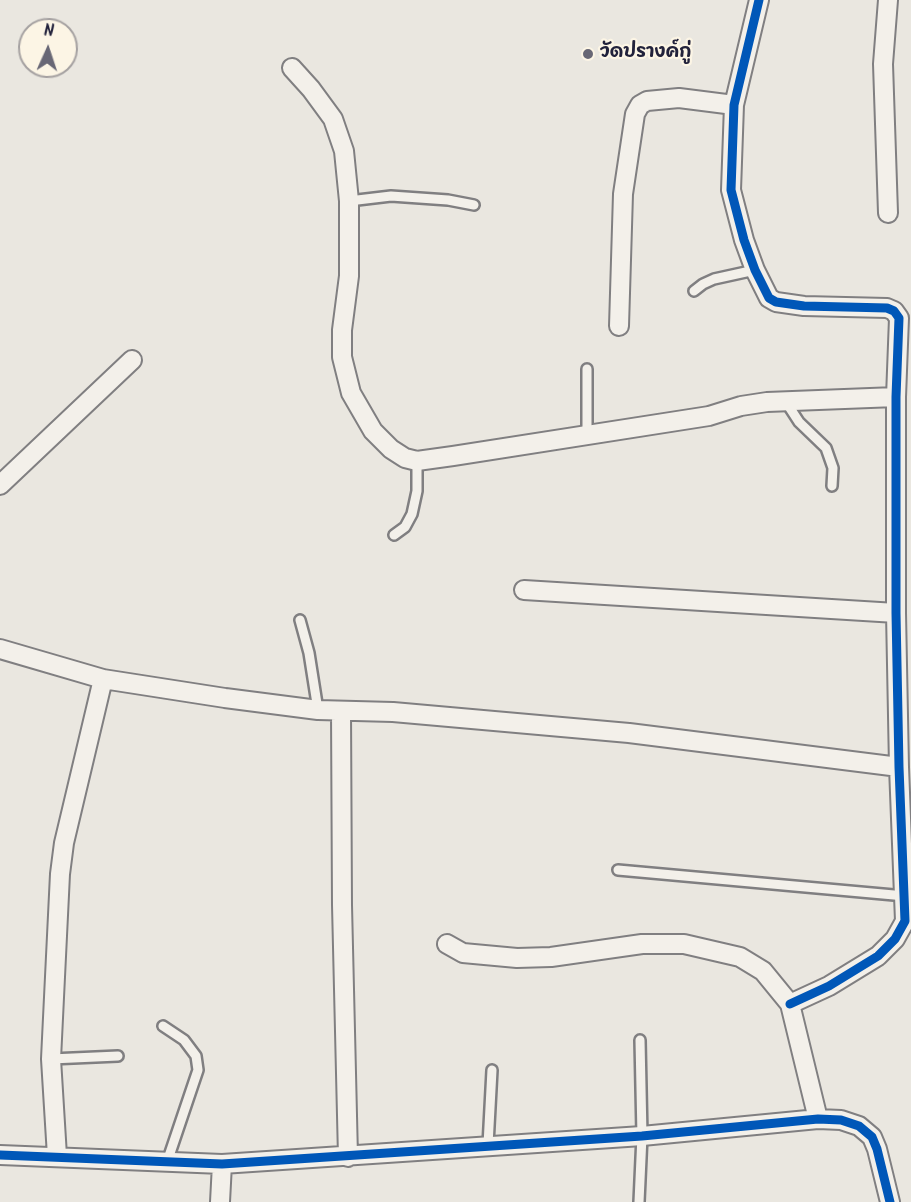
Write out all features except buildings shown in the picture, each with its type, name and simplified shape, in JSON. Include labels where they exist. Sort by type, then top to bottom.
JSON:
[{"type":"street","points":[[759,0],[734,105],[731,190],[744,240],[755,270],[769,298],[777,302],[804,306],[886,308],[894,310],[899,318],[896,398],[896,614],[899,767],[905,793],[905,896],[908,920],[895,939],[878,956],[829,986],[790,1004]]},
{"type":"street","points":[[888,0],[883,64],[888,213]]},
{"type":"street","points":[[292,68],[333,119],[344,152],[350,201],[349,276],[342,330],[342,357],[351,393],[373,431],[405,458],[417,461],[709,416],[752,405],[896,398]]},
{"type":"street","points":[[619,326],[623,194],[635,114],[640,105],[647,101],[679,98],[734,105]]},
{"type":"street","points":[[0,485],[132,360]]},
{"type":"street","points":[[524,590],[896,614]]},
{"type":"street","points":[[0,649],[103,679],[225,698],[318,710],[393,712],[629,733],[899,767]]},
{"type":"street","points":[[57,1156],[51,1059],[60,874],[64,843],[103,679]]},
{"type":"street","points":[[341,711],[342,905],[348,1156]]},
{"type":"street","points":[[447,944],[463,953],[517,958],[551,957],[642,944],[684,944],[740,957],[763,971],[790,1004],[818,1119]]},
{"type":"street","points":[[0,1155],[222,1164],[642,1136],[818,1119],[841,1120],[859,1126],[872,1137],[890,1202]]},
{"type":"street","points":[[220,1202],[222,1164]]},
{"type":"lane","points":[[350,201],[391,196],[448,200],[474,205]]},
{"type":"lane","points":[[694,291],[714,279],[755,270]]},
{"type":"lane","points":[[587,369],[587,435]]},
{"type":"lane","points":[[786,402],[799,422],[826,448],[833,468],[832,486]]},
{"type":"lane","points":[[394,535],[405,527],[412,514],[417,491],[417,461]]},
{"type":"lane","points":[[300,620],[309,653],[318,710]]},
{"type":"lane","points":[[618,870],[905,896]]},
{"type":"lane","points":[[163,1026],[184,1040],[196,1056],[198,1070],[167,1162]]},
{"type":"lane","points":[[639,1202],[642,1136],[640,1040]]},
{"type":"lane","points":[[51,1059],[118,1056]]},
{"type":"lane","points":[[488,1145],[492,1070]]},
{"type":"cycle path","points":[[759,0],[734,105],[731,190],[744,240],[755,270],[769,298],[776,302],[804,306],[887,308],[894,311],[899,318],[896,397],[896,613],[905,921],[895,939],[878,956],[829,986],[790,1004]]},
{"type":"cycle path","points":[[0,1155],[222,1164],[642,1136],[818,1119],[841,1120],[859,1126],[872,1137],[890,1202]]},
{"type":"place","name":"วัดปรางค์กู่","points":[[588,54]]}]
